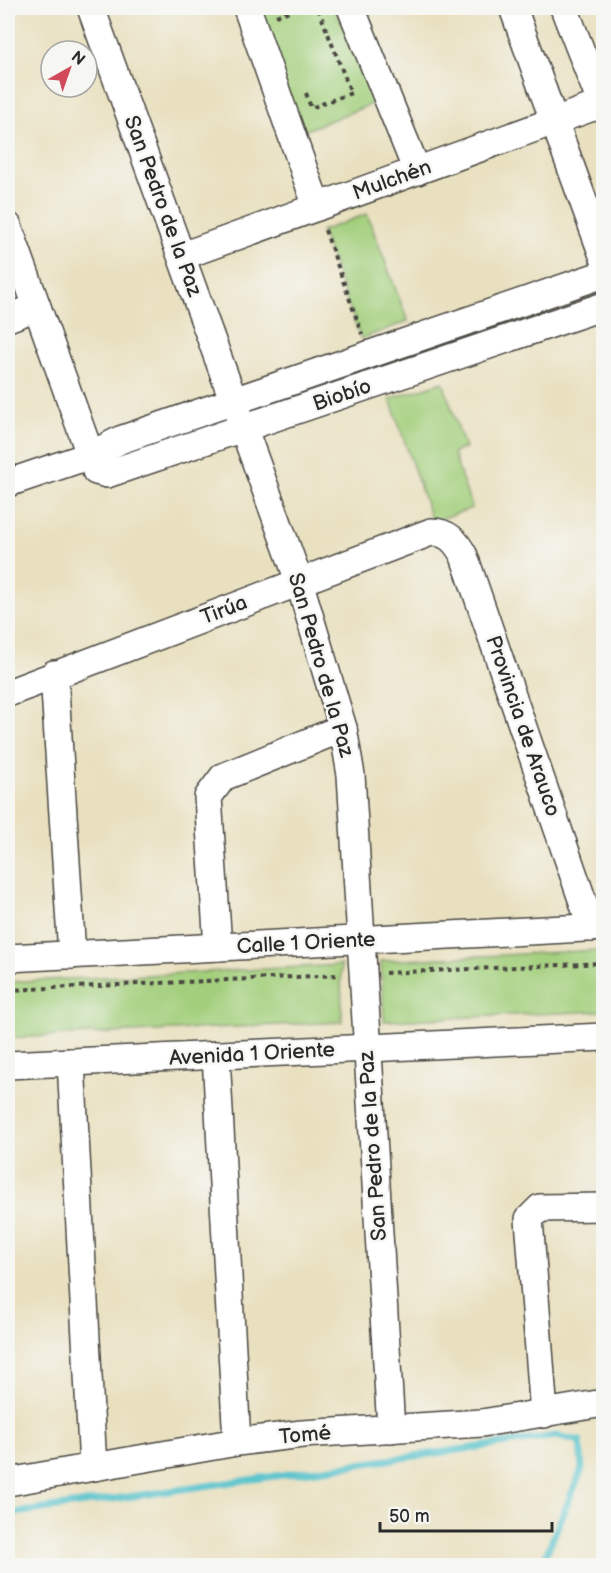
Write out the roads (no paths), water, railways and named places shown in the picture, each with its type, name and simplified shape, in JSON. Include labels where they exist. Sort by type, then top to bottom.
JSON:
[{"type":"street","name":"San Pedro de la Paz","points":[[91,8],[299,581],[343,728],[351,775],[391,1429]]},
{"type":"street","points":[[247,8],[317,207]]},
{"type":"street","points":[[351,8],[417,171]]},
{"type":"street","points":[[513,8],[603,258]]},
{"type":"street","points":[[564,8],[602,107]]},
{"type":"street","name":"Mulchén","points":[[182,256],[555,120],[602,107]]},
{"type":"street","points":[[8,226],[91,455]]},
{"type":"street","name":"Biobío","points":[[8,483],[91,455],[120,440],[603,274]]},
{"type":"street","name":"Biobío","points":[[91,455],[96,471],[107,474],[603,306]]},
{"type":"street","points":[[8,318],[37,307]]},
{"type":"street","name":"Tirúa","points":[[8,693],[299,581],[431,532],[441,532]]},
{"type":"street","name":"Provincia de Arauco","points":[[441,532],[451,538],[464,556],[598,928]]},
{"type":"street","points":[[54,674],[72,955]]},
{"type":"street","points":[[218,947],[208,796],[223,777],[343,728]]},
{"type":"street","name":"Calle 1 Oriente","points":[[8,958],[598,928]]},
{"type":"street","name":"Avenida 1 Oriente","points":[[8,1065],[603,1037]]},
{"type":"street","points":[[216,1055],[237,1443]]},
{"type":"street","points":[[71,1062],[93,1467]]},
{"type":"street","points":[[544,1414],[529,1220],[540,1208],[603,1207]]},
{"type":"street","name":"Tomé","points":[[8,1482],[302,1434],[482,1423],[603,1402]]},
{"type":"waterway","points":[[596,116],[604,138]]},
{"type":"waterway","points":[[8,1514],[556,1436],[580,1441],[582,1469],[541,1566]]}]
